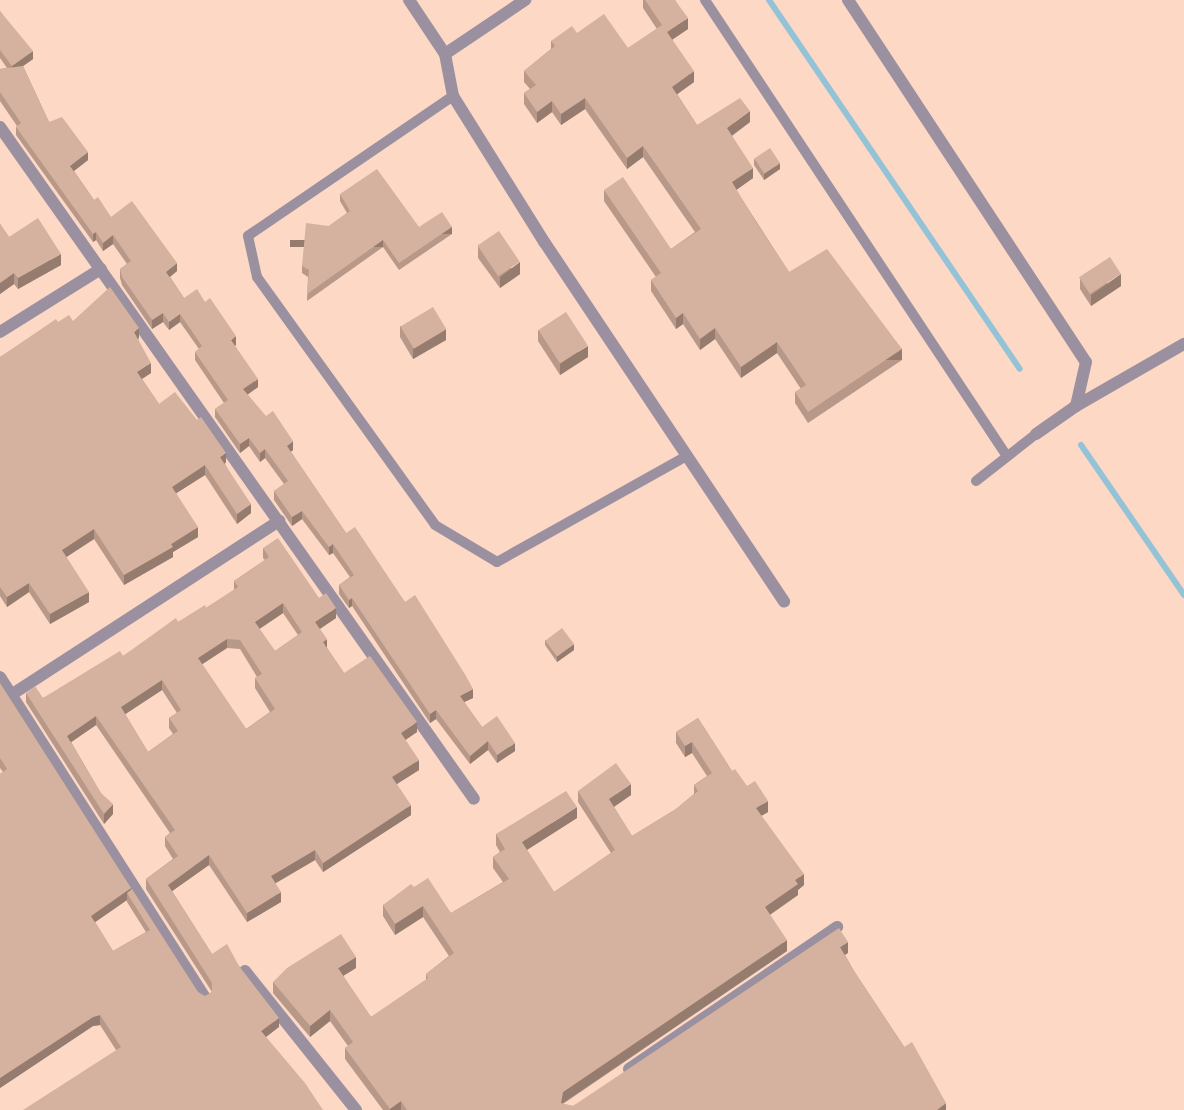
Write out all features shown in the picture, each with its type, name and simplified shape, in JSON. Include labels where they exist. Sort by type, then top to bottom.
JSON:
[{"type":"street","points":[[409,0],[446,54],[453,96],[545,243],[784,602]]},
{"type":"street","points":[[446,54],[525,0]]},
{"type":"street","points":[[848,0],[1086,362],[1076,406]]},
{"type":"street","points":[[0,127],[474,799]]},
{"type":"street","points":[[0,332],[101,269]]},
{"type":"street","points":[[1036,434],[1076,406],[1184,344]]},
{"type":"street","points":[[11,695],[279,521]]},
{"type":"street","points":[[0,678],[205,997]]},
{"type":"street","points":[[616,1077],[837,927]]},
{"type":"street","points":[[245,971],[356,1110]]},
{"type":"lane","points":[[705,0],[1006,455]]},
{"type":"lane","points":[[453,96],[248,236],[257,277],[435,525],[497,562],[687,456]]},
{"type":"lane","points":[[976,481],[1006,455],[1036,434]]},
{"type":"building","points":[[645,0],[675,0],[688,18],[667,32],[694,71],[672,87],[697,125],[740,98],[750,111],[727,128],[753,168],[732,182],[789,272],[827,249],[902,349],[808,412],[795,392],[806,385],[777,342],[741,367],[715,328],[700,339],[683,313],[676,318],[651,280],[661,273],[604,190],[623,177],[671,249],[701,229],[643,146],[627,158],[585,98],[561,114],[552,101],[537,112],[524,93],[536,85],[524,71],[555,46],[551,41],[572,26],[577,33],[604,14],[628,48],[662,25]]},
{"type":"building","points":[[0,11],[33,51],[12,66],[0,50]]},
{"type":"building","points":[[23,66],[49,122],[62,117],[88,152],[70,166],[94,200],[98,197],[111,217],[132,201],[177,263],[166,272],[184,298],[197,289],[205,302],[210,298],[236,336],[231,340],[258,379],[243,389],[266,416],[273,411],[293,441],[287,446],[346,533],[355,527],[405,602],[415,595],[473,689],[460,696],[482,727],[497,716],[515,743],[497,755],[488,741],[470,756],[436,710],[430,714],[352,598],[349,600],[339,585],[354,575],[333,544],[329,547],[302,511],[292,517],[274,491],[288,481],[265,449],[260,453],[249,438],[240,444],[215,409],[228,400],[195,352],[202,346],[180,314],[169,322],[163,313],[152,320],[122,277],[120,269],[131,261],[113,235],[103,243],[96,232],[93,234],[16,127],[21,123],[0,92],[0,69]]},
{"type":"building","points":[[770,148],[780,163],[764,174],[754,159]]},
{"type":"building","points":[[377,169],[419,227],[442,212],[452,227],[399,263],[383,240],[307,294],[309,270],[302,266],[306,223],[329,226],[350,211],[340,194]]},
{"type":"building","points":[[38,218],[61,254],[18,278],[14,273],[0,283],[0,224],[9,237]]},
{"type":"building","points":[[499,231],[520,262],[498,276],[477,246]]},
{"type":"building","points":[[1110,257],[1121,274],[1090,294],[1079,277]]},
{"type":"building","points":[[110,287],[139,328],[134,332],[151,363],[137,372],[159,404],[175,392],[197,420],[201,417],[226,453],[220,457],[251,504],[237,514],[205,465],[172,487],[198,527],[171,544],[173,547],[124,575],[94,529],[62,550],[89,592],[50,614],[29,583],[7,597],[0,587],[0,357],[56,319],[58,322],[69,315],[73,321]]},
{"type":"building","points":[[433,307],[446,329],[414,349],[400,327]]},
{"type":"building","points":[[566,312],[588,346],[560,364],[538,330]]},
{"type":"building","points":[[278,538],[319,598],[326,593],[336,608],[315,622],[327,639],[323,642],[344,673],[370,656],[417,722],[401,733],[419,760],[392,777],[411,805],[323,863],[315,850],[271,876],[281,892],[247,913],[209,855],[168,885],[212,954],[227,944],[239,966],[279,1018],[261,1031],[305,1083],[323,1110],[23,1110],[121,1047],[100,1015],[93,1017],[0,1078],[0,774],[7,769],[0,758],[0,683],[131,888],[91,916],[113,951],[150,930],[127,893],[132,889],[198,992],[205,996],[212,992],[212,983],[146,879],[178,856],[165,837],[175,830],[96,716],[67,736],[101,793],[113,804],[104,814],[26,693],[35,686],[43,698],[120,651],[123,656],[176,618],[178,622],[205,605],[206,608],[238,587],[234,581],[269,557],[263,548]],"holes":[[[283,603],[302,632],[275,651],[255,622]],[[227,639],[240,640],[262,674],[255,678],[275,709],[246,729],[198,658]],[[162,680],[181,710],[169,718],[178,731],[148,752],[121,707]]]},
{"type":"building","points":[[562,628],[574,644],[557,657],[545,641]]},
{"type":"building","points":[[698,718],[732,771],[735,769],[747,786],[755,781],[768,801],[756,808],[804,874],[795,880],[798,884],[765,907],[787,940],[563,1092],[561,1103],[573,1106],[839,928],[848,942],[840,947],[854,971],[904,1047],[912,1042],[946,1103],[937,1110],[407,1110],[401,1101],[390,1109],[345,1048],[353,1042],[330,1010],[310,1026],[273,982],[287,968],[341,934],[356,957],[338,968],[371,1017],[428,978],[426,974],[454,953],[423,906],[395,924],[383,905],[411,884],[414,887],[428,878],[451,913],[509,879],[493,857],[505,849],[496,834],[566,791],[577,807],[522,842],[554,892],[615,850],[578,791],[616,763],[631,784],[609,799],[632,836],[676,809],[698,791],[694,785],[712,773],[692,742],[685,746],[676,732]]},
{"type":"waterway","points":[[769,0],[1020,369]]},
{"type":"waterway","points":[[1081,445],[1184,595]]}]
